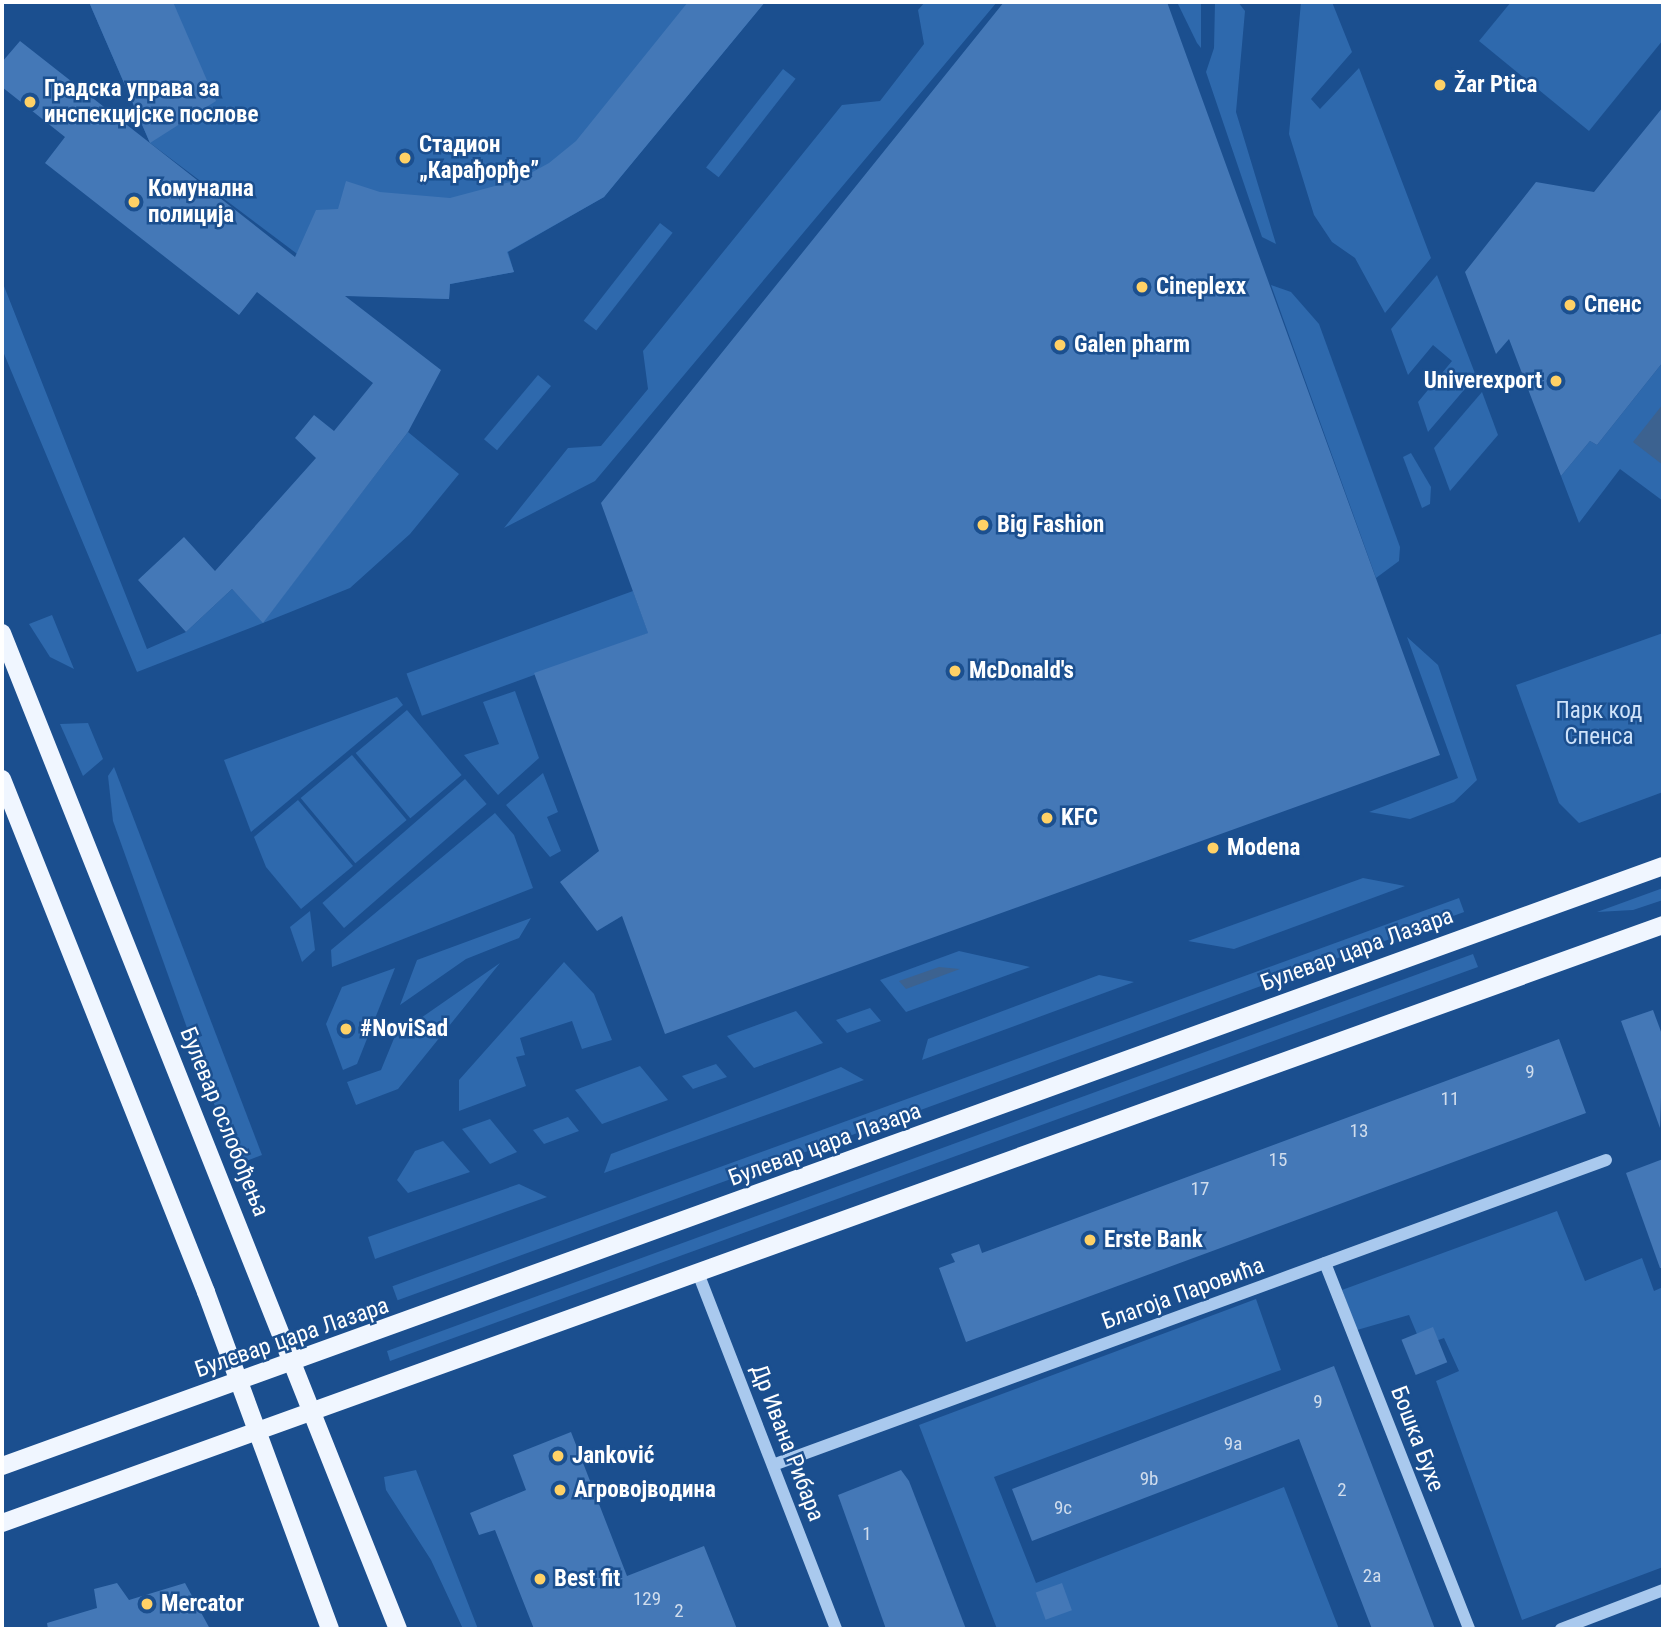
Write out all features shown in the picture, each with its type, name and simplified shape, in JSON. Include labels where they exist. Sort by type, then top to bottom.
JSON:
[{"type":"main road","name":"Булевар ослобођења","points":[[2,633],[397,1629]]},
{"type":"main road","points":[[2,779],[238,1382],[330,1629]]},
{"type":"main road","name":"Булевар цара Лазара","points":[[2,1466],[293,1364],[1663,866]]},
{"type":"main road","points":[[2,1523],[1663,925]]},
{"type":"street","name":"Благоја Паровића","points":[[773,1465],[1606,1160]]},
{"type":"street","name":"Бошка Бухе","points":[[1325,1264],[1469,1629]]},
{"type":"street","name":"Др Ивана Рибара","points":[[698,1273],[836,1629]]},
{"type":"street","points":[[1561,1629],[1663,1590]]},
{"type":"green space","name":"Стадион „Карађорђе”","points":[[89,2],[765,2],[604,197],[508,252],[514,272],[450,284],[449,299],[353,296],[150,143]]},
{"type":"green space","points":[[925,2],[997,2],[595,481],[504,528],[568,448],[601,446],[648,389],[643,351],[842,105],[880,101],[924,44],[918,10]]},
{"type":"green space","points":[[1177,2],[1201,2],[1201,48],[1197,43]]},
{"type":"green space","points":[[1215,2],[1238,2],[1245,11],[1236,112],[1276,244],[1262,237],[1206,72],[1214,48]]},
{"type":"green space","points":[[1301,2],[1332,2],[1352,52],[1311,99],[1320,109],[1359,68],[1431,258],[1385,313],[1355,258],[1332,242],[1314,215],[1289,134]]},
{"type":"green space","points":[[1511,2],[1663,2],[1663,40],[1589,131],[1479,41]]},
{"type":"green space","points":[[783,69],[796,79],[719,177],[706,168]]},
{"type":"green space","points":[[660,223],[673,233],[596,331],[584,321]]},
{"type":"green space","points":[[1437,275],[1476,376],[1428,432],[1418,402],[1452,361],[1433,345],[1408,375],[1391,329]]},
{"type":"green space","points":[[2,281],[147,649],[186,632],[232,589],[263,622],[408,432],[459,474],[410,534],[350,588],[137,672],[2,349]]},
{"type":"green space","points":[[1271,285],[1291,292],[1319,324],[1400,547],[1399,561],[1376,578]]},
{"type":"green space","points":[[1663,362],[1663,501],[1620,469],[1579,523],[1561,476],[1590,441],[1597,445]]},
{"type":"green space","points":[[538,375],[551,386],[497,450],[484,439]]},
{"type":"green space","points":[[1482,392],[1498,435],[1450,491],[1434,448]]},
{"type":"green space","points":[[1411,453],[1431,487],[1430,504],[1422,508],[1403,457]]},
{"type":"green space","points":[[633,591],[648,633],[422,716],[407,673]]},
{"type":"green space","points":[[52,615],[74,669],[50,657],[29,624]]},
{"type":"green space","name":"Парк код Спенса","points":[[1663,633],[1663,792],[1579,823],[1559,803],[1516,685]]},
{"type":"green space","points":[[1407,637],[1438,665],[1477,780],[1454,802],[1410,819],[1369,812],[1458,778]]},
{"type":"green space","points":[[515,691],[539,758],[498,795],[464,755],[499,744],[483,702]]},
{"type":"green space","points":[[397,697],[403,705],[251,832],[224,760]]},
{"type":"green space","points":[[407,710],[462,775],[410,818],[356,753]]},
{"type":"green space","points":[[88,723],[103,759],[83,776],[60,724]]},
{"type":"green space","points":[[352,755],[407,820],[355,863],[301,798]]},
{"type":"green space","points":[[114,767],[262,1155],[236,1165],[113,821],[108,776]]},
{"type":"green space","points":[[543,773],[558,812],[547,817],[561,851],[550,857],[506,805]]},
{"type":"green space","points":[[465,779],[487,804],[344,928],[322,903]]},
{"type":"green space","points":[[298,800],[353,866],[301,909],[266,867],[254,837]]},
{"type":"green space","points":[[495,813],[514,835],[533,888],[332,967],[331,950]]},
{"type":"green space","points":[[1363,878],[1405,886],[1234,949],[1188,941]]},
{"type":"green space","points":[[1663,888],[1663,900],[1633,910],[1597,912]]},
{"type":"green space","points":[[1459,898],[1464,912],[398,1300],[392,1286]]},
{"type":"green space","points":[[310,911],[315,950],[302,962],[290,927]]},
{"type":"green space","points":[[531,918],[519,938],[466,959],[400,1005],[417,960]]},
{"type":"green space","points":[[959,951],[1030,967],[906,1012],[880,980]]},
{"type":"green space","points":[[1473,954],[1478,967],[390,1361],[387,1351]]},
{"type":"green space","points":[[564,962],[594,994],[612,1040],[582,1049],[572,1021],[520,1038],[525,1055],[516,1057],[526,1086],[459,1111],[459,1080]]},
{"type":"green space","points":[[500,963],[398,1089],[356,1105],[347,1082],[381,1070],[395,1036]]},
{"type":"green space","points":[[395,968],[357,1064],[343,1070],[326,1024],[342,987]]},
{"type":"green space","points":[[1099,975],[1134,982],[922,1060],[928,1039]]},
{"type":"green space","points":[[870,1008],[881,1021],[847,1033],[836,1020]]},
{"type":"green space","points":[[796,1011],[823,1043],[754,1068],[727,1036]]},
{"type":"green space","points":[[716,1064],[727,1077],[693,1089],[682,1076]]},
{"type":"green space","points":[[640,1066],[668,1100],[602,1124],[575,1090]]},
{"type":"green space","points":[[841,1067],[864,1080],[604,1173],[611,1154]]},
{"type":"green space","points":[[568,1117],[579,1131],[544,1144],[533,1130]]},
{"type":"green space","points":[[490,1119],[517,1152],[490,1164],[462,1129]]},
{"type":"green space","points":[[443,1141],[470,1172],[408,1193],[397,1180],[415,1151]]},
{"type":"green space","points":[[519,1184],[547,1197],[375,1259],[368,1237]]},
{"type":"green space","points":[[1557,1211],[1585,1281],[1642,1258],[1654,1291],[1663,1287],[1663,1567],[1522,1620],[1436,1381],[1459,1371],[1444,1338],[1422,1346],[1409,1315],[1357,1330],[1342,1290]]},
{"type":"green space","points":[[1256,1299],[1281,1370],[994,1477],[1036,1583],[1284,1487],[1339,1629],[997,1629],[919,1425]]},
{"type":"green space","points":[[416,1470],[478,1629],[463,1629],[431,1560],[386,1490],[384,1477]]},
{"type":"shaded area","points":[[1663,404],[1663,465],[1633,442]]},
{"type":"shaded area","points":[[939,967],[960,969],[906,989],[899,981]]},
{"type":"building","points":[[89,2],[173,2],[216,101],[150,143]]},
{"type":"building","points":[[688,2],[765,2],[604,197],[507,252],[514,272],[450,284],[449,299],[345,296],[441,370],[408,432],[263,623],[232,589],[186,632],[138,580],[184,537],[215,571],[316,458],[295,438],[314,415],[334,431],[373,383],[257,292],[239,315],[45,163],[65,137],[2,87],[2,62],[20,41],[295,257],[316,210],[338,209],[346,181],[380,192],[450,198],[518,180],[549,163],[576,141]]},
{"type":"building","name":"Big Fashion","points":[[1004,2],[1167,2],[1440,755],[665,1034],[622,916],[597,931],[560,882],[599,851],[534,673],[648,633],[601,503]]},
{"type":"building","name":"Спенс","points":[[1663,107],[1663,362],[1597,445],[1590,441],[1561,476],[1509,339],[1496,354],[1465,272],[1536,182],[1594,192]]},
{"type":"building","points":[[1653,1010],[1663,1037],[1660,1128],[1621,1021]]},
{"type":"building","points":[[1559,1039],[1586,1113],[966,1342],[939,1268],[955,1262],[951,1254],[979,1244],[982,1253]]},
{"type":"building","points":[[1663,1159],[1663,1268],[1660,1268],[1626,1173]]},
{"type":"building","points":[[1433,1327],[1447,1362],[1416,1375],[1401,1340]]},
{"type":"building","points":[[1334,1366],[1435,1629],[1372,1629],[1299,1439],[1032,1541],[1012,1489]]},
{"type":"building","points":[[571,1432],[627,1576],[704,1546],[737,1629],[534,1629],[495,1530],[479,1535],[470,1513],[526,1490],[513,1455]]},
{"type":"building","points":[[901,1470],[909,1481],[966,1629],[886,1629],[838,1495]]},
{"type":"building","name":"Mercator","points":[[117,1583],[129,1600],[185,1583],[210,1629],[48,1629],[47,1623],[97,1608],[94,1589]]},
{"type":"building","points":[[1062,1583],[1072,1610],[1046,1620],[1036,1593]]},
{"type":"place","name":"Žar Ptica","points":[[1440,85]]},
{"type":"place","name":"Градска управа за инспекцијске послове","points":[[30,102]]},
{"type":"place","name":"Стадион „Карађорђе”","points":[[405,158]]},
{"type":"place","name":"Комунална полиција","points":[[134,202]]},
{"type":"place","name":"Cineplexx","points":[[1142,287]]},
{"type":"place","name":"Спенс","points":[[1570,305]]},
{"type":"place","name":"Galen pharm","points":[[1060,345]]},
{"type":"place","name":"Univerexport","points":[[1556,381]]},
{"type":"place","name":"Big Fashion","points":[[983,525]]},
{"type":"place","name":"McDonald's","points":[[955,671]]},
{"type":"place","name":"KFC","points":[[1047,818]]},
{"type":"place","name":"Modena","points":[[1213,848]]},
{"type":"place","name":"#NoviSad","points":[[346,1029]]},
{"type":"place","name":"Erste Bank","points":[[1090,1240]]},
{"type":"place","name":"Janković","points":[[558,1456]]},
{"type":"place","name":"Агровојводина","points":[[560,1490]]},
{"type":"place","name":"Best fit","points":[[540,1579]]},
{"type":"place","name":"Mercator","points":[[147,1604]]}]
